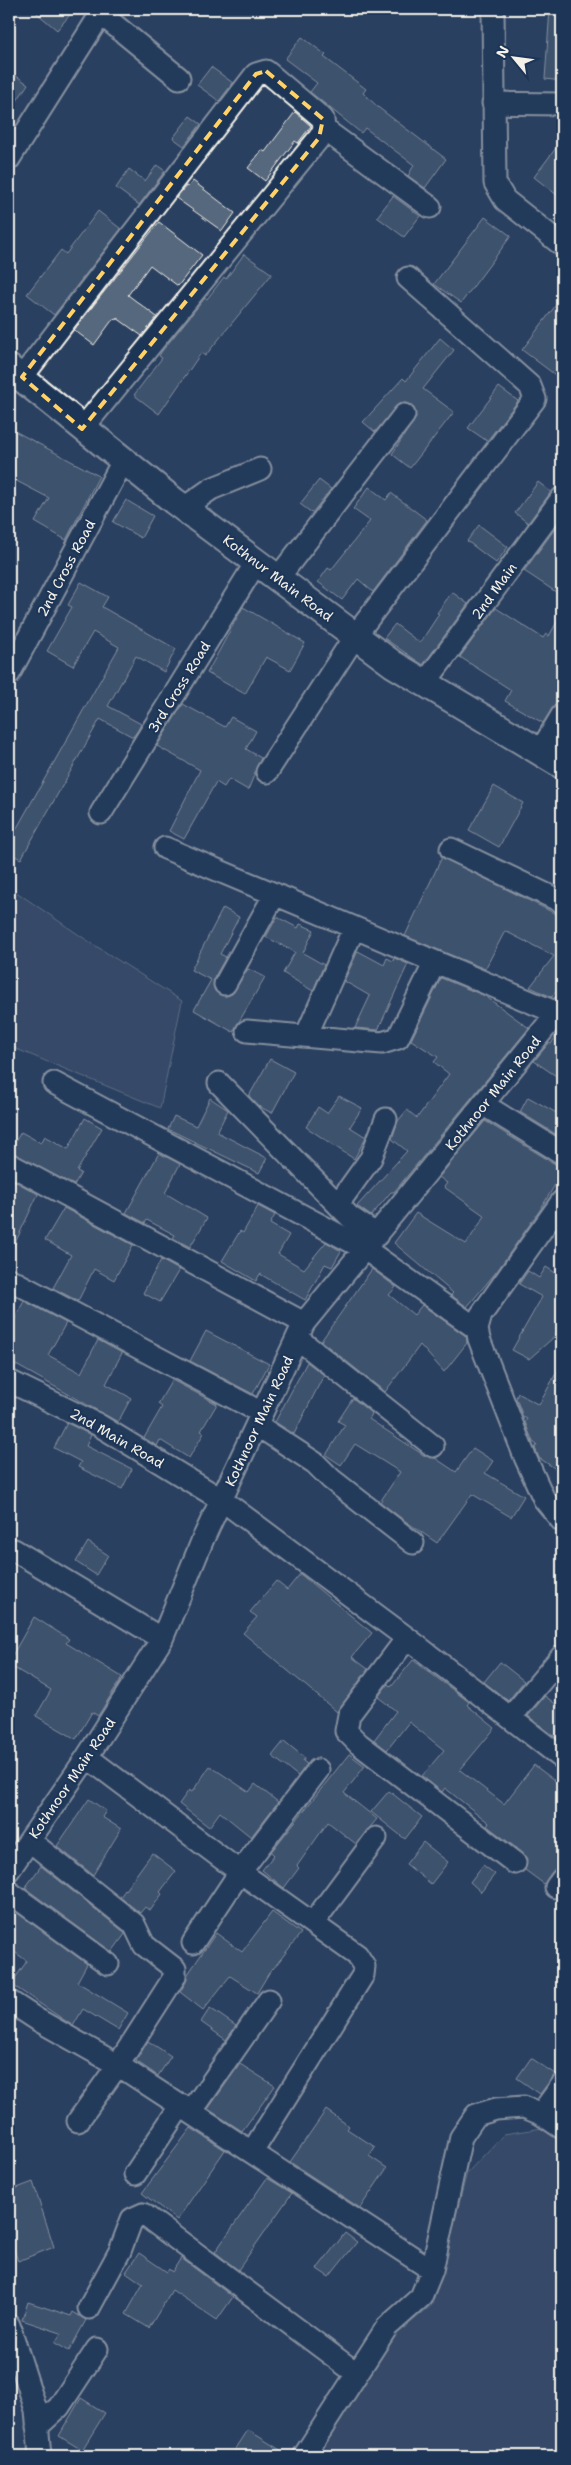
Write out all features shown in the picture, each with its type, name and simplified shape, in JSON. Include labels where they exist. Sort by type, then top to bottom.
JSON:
[{"type":"main road","name":"Kothnur Main Road","points":[[16,373],[123,461],[392,664],[562,765]]},
{"type":"street","points":[[493,9],[495,183],[505,200],[562,245]]},
{"type":"street","points":[[9,160],[102,12],[179,78]]},
{"type":"street","points":[[16,373],[256,74],[266,71],[323,119],[324,129],[319,138],[82,429]]},
{"type":"street","points":[[493,103],[562,104]]},
{"type":"street","points":[[324,129],[430,207]]},
{"type":"street","points":[[267,772],[355,636],[535,398],[530,386],[408,278]]},
{"type":"street","points":[[278,578],[404,415]]},
{"type":"street","name":"2nd Cross Road","points":[[9,674],[123,461]]},
{"type":"street","points":[[184,508],[211,489],[260,469]]},
{"type":"street","name":"2nd Main","points":[[426,684],[562,498]]},
{"type":"street","name":"3rd Cross Road","points":[[101,812],[257,561]]},
{"type":"street","points":[[540,752],[562,715]]},
{"type":"street","points":[[165,848],[435,962],[558,1017]]},
{"type":"street","points":[[451,849],[562,902]]},
{"type":"street","points":[[225,984],[275,894]]},
{"type":"street","points":[[306,1036],[354,928]]},
{"type":"street","points":[[247,1031],[382,1043],[398,1038],[435,962]]},
{"type":"street","name":"Kothnoor Main Road","points":[[9,1870],[87,1757],[162,1639],[222,1500],[300,1330],[558,1017]]},
{"type":"street","points":[[54,1083],[372,1242]]},
{"type":"street","points":[[219,1083],[338,1204],[372,1242],[477,1329]]},
{"type":"street","points":[[484,1105],[562,1153]]},
{"type":"street","points":[[338,1204],[371,1158],[386,1119]]},
{"type":"street","points":[[9,1164],[300,1330],[433,1446]]},
{"type":"street","points":[[562,1201],[481,1314],[477,1329],[478,1339],[544,1500],[562,1521]]},
{"type":"street","points":[[9,1279],[260,1419],[315,1463],[331,1479],[413,1543]]},
{"type":"street","name":"2nd Main Road","points":[[9,1381],[96,1424],[222,1500],[407,1638],[562,1758]]},
{"type":"street","points":[[9,1549],[14,1550],[162,1639]]},
{"type":"street","points":[[407,1638],[349,1715],[346,1731],[359,1744],[516,1863]]},
{"type":"street","points":[[510,1718],[562,1656]]},
{"type":"street","points":[[87,1757],[240,1872],[357,1955],[364,1966],[363,1975],[252,2152]]},
{"type":"street","points":[[193,1943],[240,1872],[318,1770]]},
{"type":"street","points":[[312,1924],[376,1838]]},
{"type":"street","points":[[30,1841],[134,1924],[144,1945],[175,1969],[175,1976],[118,2065],[78,2121]]},
{"type":"street","points":[[9,1892],[108,1964]]},
{"type":"street","points":[[135,2174],[269,2000]]},
{"type":"street","points":[[9,2001],[38,2020],[118,2065],[186,2108],[432,2270]]},
{"type":"street","points":[[541,2114],[562,2085]]},
{"type":"street","points":[[304,2456],[387,2327],[421,2297],[432,2270],[461,2137],[476,2115],[496,2108],[524,2108],[541,2114],[562,2128]]},
{"type":"street","points":[[90,2308],[120,2251],[132,2219],[144,2214],[356,2373]]},
{"type":"street","points":[[9,2325],[36,2410],[40,2456]]},
{"type":"street","points":[[37,2427],[59,2407],[96,2349]]},
{"type":"highlighted area","points":[[266,71],[323,119],[319,138],[82,429],[22,377],[256,74]]},
{"type":"shaded area","points":[[9,887],[85,939],[182,1001],[160,1108],[9,1046]]},
{"type":"shaded area","points":[[562,2125],[562,2456],[318,2456],[393,2337],[432,2305],[467,2173],[504,2134]]},
{"type":"building","points":[[32,9],[75,9],[57,30]]},
{"type":"building","points":[[550,9],[562,9],[562,81],[545,79]]},
{"type":"building","points":[[302,37],[326,55],[324,57],[366,89],[363,93],[379,108],[446,159],[425,188],[408,176],[414,165],[365,128],[361,133],[310,92],[317,83],[285,59]]},
{"type":"building","points":[[211,67],[233,83],[219,101],[197,85]]},
{"type":"building","points":[[9,71],[28,84],[9,113]]},
{"type":"building","points":[[295,112],[311,126],[298,143],[295,141],[265,181],[248,168],[262,150],[265,152]]},
{"type":"building","points":[[190,116],[201,124],[184,146],[173,138]]},
{"type":"building","points":[[562,140],[562,199],[534,177]]},
{"type":"building","points":[[157,165],[165,171],[139,205],[116,188],[129,169],[145,181]]},
{"type":"building","points":[[193,181],[235,213],[222,231],[176,198]]},
{"type":"building","points":[[393,196],[420,216],[404,237],[377,217]]},
{"type":"building","points":[[98,211],[121,229],[54,315],[27,294],[61,250],[66,254]]},
{"type":"building","points":[[485,217],[511,236],[461,303],[434,284]]},
{"type":"building","points":[[159,222],[202,255],[178,286],[150,265],[128,295],[157,317],[142,336],[117,318],[116,320],[113,319],[94,345],[74,330]]},
{"type":"building","points":[[244,254],[272,274],[205,356],[201,353],[159,414],[134,395],[162,358],[159,356],[162,351],[205,298],[207,299],[224,277],[226,279]]},
{"type":"building","points":[[562,297],[562,380],[522,350]]},
{"type":"building","points":[[440,338],[454,350],[423,389],[454,412],[410,468],[392,454],[416,417],[412,405],[406,403],[399,404],[375,432],[363,422],[403,378],[406,381]]},
{"type":"building","points":[[499,387],[518,401],[487,441],[468,428]]},
{"type":"building","points":[[9,428],[99,476],[66,540],[35,522],[49,498],[9,477]]},
{"type":"building","points":[[319,480],[331,489],[312,513],[300,504]]},
{"type":"building","points":[[538,482],[551,492],[528,523],[515,513]]},
{"type":"building","points":[[369,487],[386,500],[391,493],[427,520],[373,592],[358,579],[342,600],[318,582],[328,568],[331,570],[370,521],[353,509]]},
{"type":"building","points":[[126,500],[153,516],[141,538],[113,522]]},
{"type":"building","points":[[562,519],[562,596],[524,571]]},
{"type":"building","points":[[479,525],[508,547],[496,563],[467,541]]},
{"type":"building","points":[[81,582],[108,597],[102,607],[176,649],[164,672],[136,656],[108,706],[141,724],[138,730],[133,737],[100,719],[21,859],[9,853],[9,842],[119,647],[93,632],[73,666],[47,651],[72,607],[68,605]]},
{"type":"building","points":[[452,592],[468,604],[423,665],[384,638],[395,624],[420,643],[439,614],[437,613]]},
{"type":"building","points":[[243,607],[305,643],[290,670],[266,657],[245,694],[207,673]]},
{"type":"building","points":[[496,608],[543,638],[546,634],[549,636],[562,613],[562,695],[543,723],[505,701],[511,690],[460,657]]},
{"type":"building","points":[[183,704],[225,727],[231,717],[256,731],[246,749],[261,758],[248,790],[229,779],[224,787],[216,782],[184,839],[169,831],[200,770],[157,746]]},
{"type":"building","points":[[494,786],[523,803],[499,847],[469,830]]},
{"type":"building","points":[[442,857],[562,917],[562,984],[552,997],[530,987],[554,956],[505,931],[485,969],[405,936]]},
{"type":"building","points":[[223,908],[239,917],[220,954],[226,957],[214,978],[215,991],[225,996],[232,994],[248,969],[265,977],[233,1032],[194,1010],[211,980],[191,970]]},
{"type":"building","points":[[277,917],[298,928],[300,924],[314,930],[303,953],[324,965],[313,991],[283,973],[295,952],[266,937]]},
{"type":"building","points":[[358,951],[384,965],[387,958],[393,961],[394,958],[408,964],[378,1030],[355,1028],[370,996],[344,981]]},
{"type":"building","points":[[441,978],[485,996],[529,1028],[394,1192],[391,1192],[371,1216],[357,1206],[407,1151],[392,1139],[398,1121],[407,1110],[417,1118],[449,1074],[434,1062],[438,1057],[411,1040]]},
{"type":"building","points":[[562,1026],[562,1080],[534,1061],[549,1043],[551,1044]]},
{"type":"building","points":[[270,1059],[294,1072],[272,1113],[258,1106],[249,1096]]},
{"type":"building","points":[[339,1096],[362,1108],[350,1127],[366,1137],[354,1159],[306,1127],[318,1107],[327,1113]]},
{"type":"building","points":[[528,1097],[562,1116],[562,1138],[520,1112]]},
{"type":"building","points":[[210,1098],[228,1110],[217,1132],[267,1158],[259,1173],[168,1129],[174,1116],[196,1126]]},
{"type":"building","points":[[85,1118],[102,1128],[77,1171],[81,1173],[74,1185],[9,1152],[21,1132],[41,1143],[45,1136],[68,1149]]},
{"type":"building","points":[[485,1121],[555,1164],[562,1165],[562,1173],[540,1210],[497,1271],[467,1307],[451,1295],[453,1293],[394,1243],[416,1213],[466,1244],[485,1216],[444,1187],[447,1183],[439,1177]]},
{"type":"building","points":[[159,1153],[180,1164],[165,1193],[207,1218],[190,1247],[173,1238],[175,1235],[147,1220],[145,1223],[126,1213]]},
{"type":"building","points":[[9,1178],[38,1194],[9,1256]]},
{"type":"building","points":[[258,1206],[275,1215],[270,1224],[289,1235],[278,1254],[304,1269],[326,1242],[341,1251],[332,1267],[325,1264],[305,1300],[260,1274],[256,1281],[222,1261],[240,1231],[243,1233]]},
{"type":"building","points":[[64,1208],[133,1245],[114,1280],[94,1269],[78,1301],[53,1288],[71,1255],[45,1240]]},
{"type":"building","points":[[161,1260],[179,1270],[160,1302],[143,1293]]},
{"type":"building","points":[[546,1267],[562,1277],[562,1323],[554,1337],[529,1359],[512,1350],[542,1297],[519,1284],[528,1271],[539,1278]]},
{"type":"building","points":[[372,1269],[396,1287],[389,1295],[414,1315],[422,1305],[466,1336],[467,1343],[444,1372],[420,1345],[385,1392],[321,1341]]},
{"type":"building","points":[[24,1301],[66,1323],[48,1355],[81,1373],[98,1340],[122,1353],[106,1384],[131,1398],[118,1422],[9,1361],[9,1330]]},
{"type":"building","points":[[206,1331],[269,1364],[253,1394],[190,1361]]},
{"type":"building","points":[[307,1362],[324,1375],[294,1434],[275,1422]]},
{"type":"building","points":[[562,1362],[562,1473],[539,1458],[535,1448],[537,1445],[533,1442],[525,1422],[527,1419],[523,1417],[516,1398],[518,1393],[539,1405]]},
{"type":"building","points":[[172,1380],[217,1404],[201,1431],[204,1433],[189,1458],[160,1440],[157,1446],[144,1438],[162,1407],[158,1404]]},
{"type":"building","points":[[353,1398],[372,1414],[369,1419],[425,1456],[435,1458],[456,1472],[473,1448],[493,1461],[485,1473],[524,1496],[511,1517],[472,1494],[437,1543],[401,1518],[380,1502],[400,1472],[355,1444],[341,1465],[326,1455],[345,1425],[338,1421]]},
{"type":"building","points":[[67,1423],[91,1435],[86,1446],[132,1469],[122,1489],[78,1467],[81,1462],[54,1448]]},
{"type":"building","points":[[88,1542],[108,1555],[96,1575],[76,1562]]},
{"type":"building","points":[[300,1574],[372,1633],[352,1657],[368,1669],[337,1712],[243,1633],[257,1617],[250,1612],[276,1581],[287,1590]]},
{"type":"building","points":[[34,1617],[69,1639],[66,1643],[122,1677],[98,1716],[92,1712],[76,1739],[36,1716],[51,1690],[9,1665],[9,1661]]},
{"type":"building","points":[[413,1660],[469,1702],[467,1705],[495,1728],[460,1770],[504,1804],[534,1765],[562,1786],[562,1864],[552,1872],[544,1884],[525,1870],[527,1859],[523,1853],[487,1826],[489,1823],[445,1788],[442,1792],[422,1776],[444,1750],[409,1722],[387,1750],[374,1740],[396,1711],[378,1697],[388,1684],[391,1687]]},
{"type":"building","points":[[500,1662],[524,1681],[508,1701],[484,1682]]},
{"type":"building","points":[[545,1696],[562,1709],[562,1742],[528,1716]]},
{"type":"building","points":[[284,1741],[305,1758],[303,1761],[307,1764],[298,1776],[272,1756]]},
{"type":"building","points":[[349,1754],[365,1766],[344,1793],[377,1819],[356,1844],[328,1822],[284,1888],[262,1870],[274,1855],[271,1852]]},
{"type":"building","points":[[210,1766],[249,1792],[255,1784],[278,1802],[251,1837],[220,1812],[209,1827],[179,1804],[189,1790],[192,1792]]},
{"type":"building","points":[[389,1791],[422,1817],[405,1839],[371,1812]]},
{"type":"building","points":[[89,1799],[106,1811],[102,1817],[121,1829],[93,1875],[57,1846]]},
{"type":"building","points":[[423,1842],[448,1862],[431,1884],[406,1864]]},
{"type":"building","points":[[152,1853],[176,1871],[160,1892],[162,1894],[150,1911],[145,1907],[140,1913],[120,1897]]},
{"type":"building","points":[[483,1865],[495,1874],[481,1892],[470,1882]]},
{"type":"building","points":[[41,1866],[124,1932],[125,1934],[112,1952],[25,1888]]},
{"type":"building","points":[[9,1907],[87,1964],[77,1982],[128,2013],[118,2030],[83,2009],[73,2026],[11,1984],[27,1961],[9,1948]]},
{"type":"building","points":[[272,1912],[301,1933],[272,1968],[257,1993],[230,1976],[203,2010],[180,1992],[188,1974],[216,1933],[242,1952]]},
{"type":"building","points":[[210,2008],[236,2026],[226,2040],[201,2022]]},
{"type":"building","points":[[148,2041],[171,2056],[158,2076],[136,2061]]},
{"type":"building","points":[[531,2058],[555,2074],[540,2094],[517,2078]]},
{"type":"building","points":[[240,2064],[275,2086],[242,2131],[208,2109]]},
{"type":"building","points":[[326,2110],[349,2126],[347,2129],[375,2147],[369,2156],[387,2168],[360,2208],[290,2162]]},
{"type":"building","points":[[191,2128],[225,2150],[177,2220],[142,2193]]},
{"type":"building","points":[[267,2178],[292,2193],[238,2270],[215,2252]]},
{"type":"building","points":[[33,2182],[54,2247],[18,2261],[9,2236],[9,2191]]},
{"type":"building","points":[[345,2233],[357,2242],[329,2277],[317,2269]]},
{"type":"building","points":[[139,2253],[167,2272],[169,2269],[172,2272],[181,2258],[233,2297],[217,2320],[172,2290],[149,2328],[126,2314],[143,2284],[126,2272]]},
{"type":"building","points":[[28,2302],[71,2316],[73,2312],[86,2320],[69,2351],[55,2343],[61,2333],[22,2320]]},
{"type":"building","points":[[81,2398],[105,2413],[82,2450],[59,2436]]},
{"type":"building","points":[[248,2430],[290,2456],[231,2456]]}]
